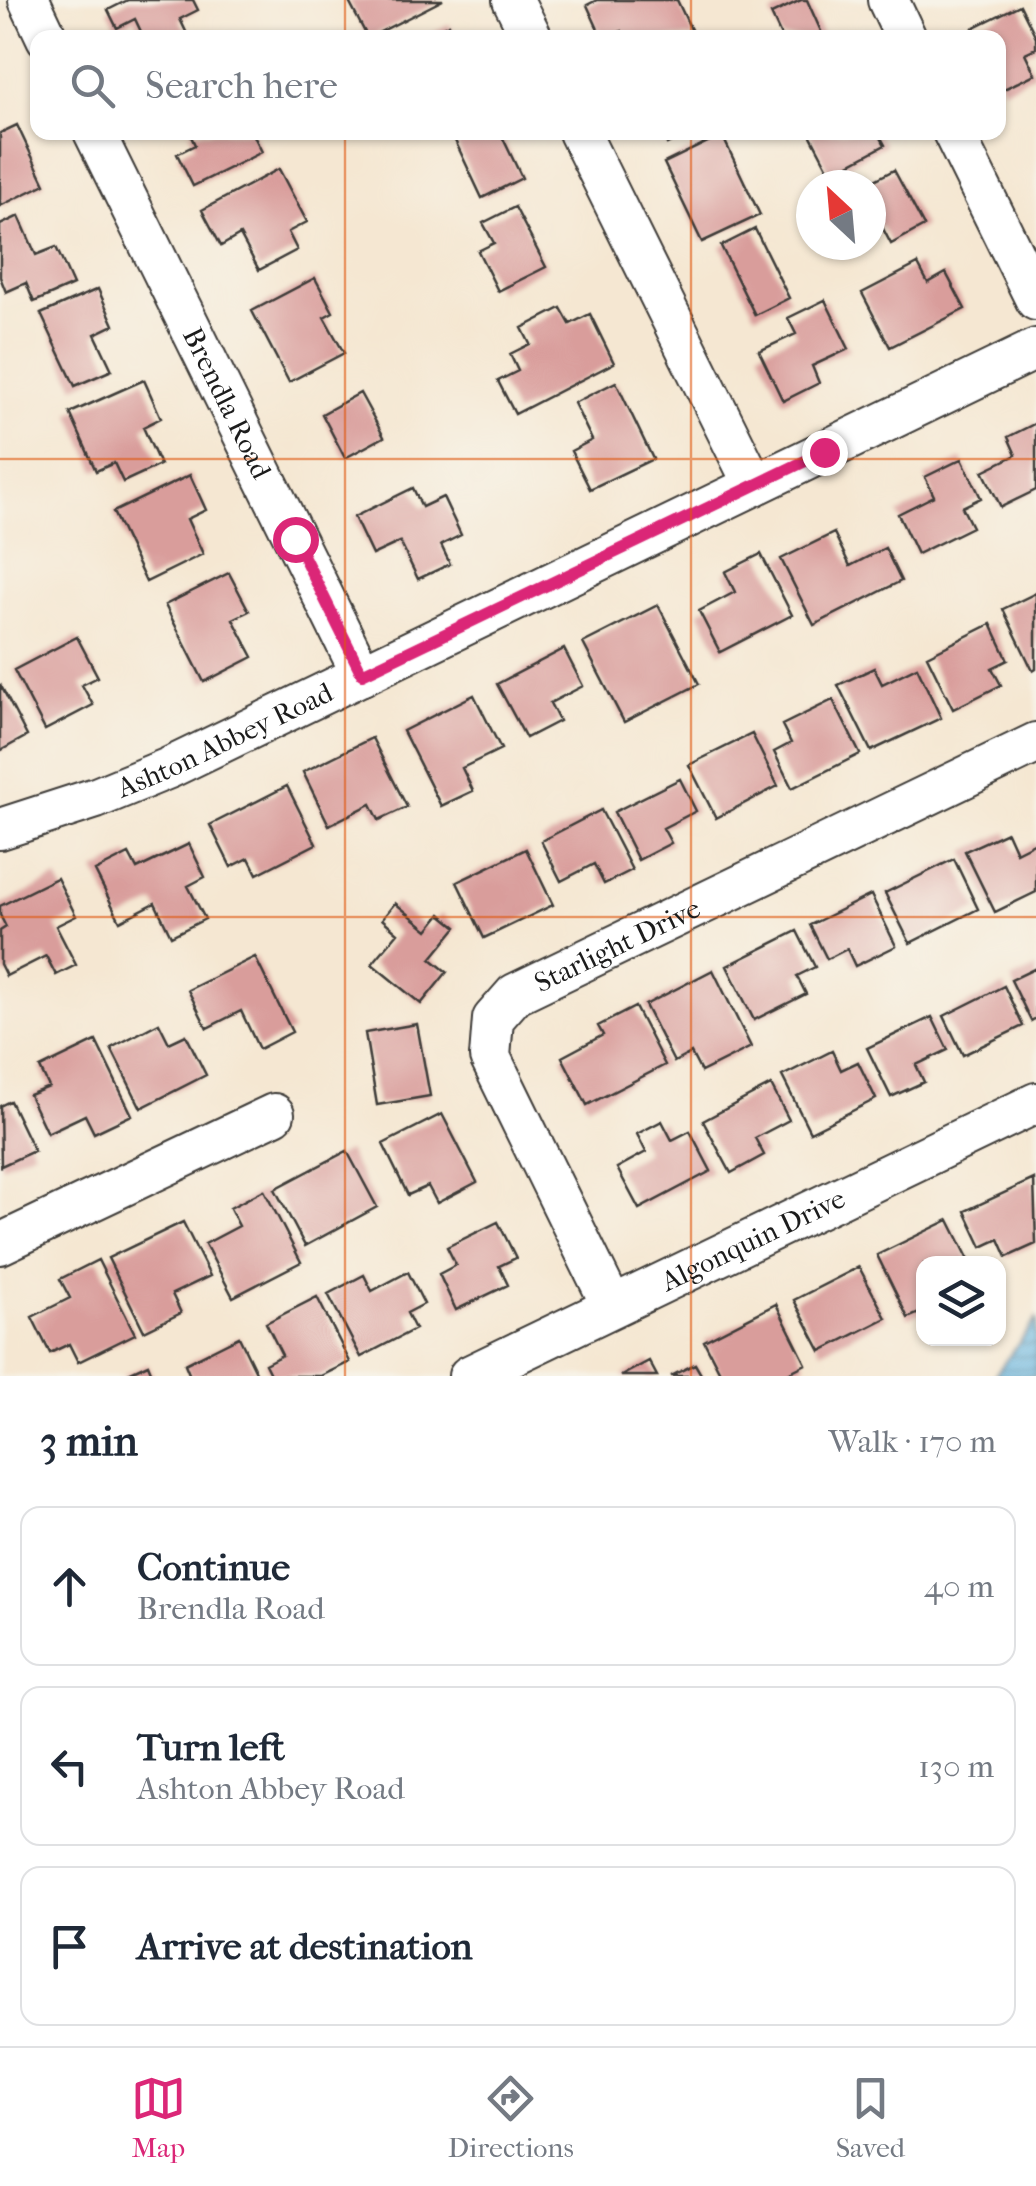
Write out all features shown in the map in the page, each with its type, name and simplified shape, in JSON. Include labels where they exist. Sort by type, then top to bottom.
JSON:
[{"type":"street","points":[[29,0],[44,30]]},
{"type":"street","points":[[513,0],[528,30]]},
{"type":"street","points":[[888,0],[902,30]]},
{"type":"street","name":"Brendla Road","points":[[98,140],[362,674]]},
{"type":"street","points":[[583,140],[754,486]]},
{"type":"street","points":[[957,140],[1036,300]]},
{"type":"street","name":"Ashton Abbey Road","points":[[0,829],[96,798],[169,768],[1036,349]]},
{"type":"street","name":"Starlight Drive","points":[[612,1306],[490,1057],[493,1019],[515,994],[1036,743]]},
{"type":"street","name":"Algonquin Drive","points":[[469,1376],[1036,1103]]},
{"type":"street","points":[[0,1244],[274,1114]]},
{"type":"water","points":[[1036,1320],[1036,1376],[994,1376]]},
{"type":"building","points":[[128,0],[193,0],[198,10],[180,19],[185,30],[140,30],[135,19],[117,28],[108,10]]},
{"type":"building","points":[[348,0],[443,0],[384,30],[364,30]]},
{"type":"building","points":[[597,0],[677,0],[691,30],[598,30],[587,5]]},
{"type":"building","points":[[807,0],[820,30],[778,30],[771,14]]},
{"type":"building","points":[[1020,5],[1036,37],[1036,48],[1025,53],[1035,74],[1006,88],[1006,30],[973,28]]},
{"type":"building","points":[[17,125],[45,184],[0,206],[0,133]]},
{"type":"building","points":[[193,140],[256,140],[262,152],[193,186],[177,154],[195,145]]},
{"type":"building","points":[[455,140],[504,140],[522,178],[482,198]]},
{"type":"building","points":[[712,140],[724,140],[760,215],[702,242],[664,163]]},
{"type":"building","points":[[813,140],[882,140],[885,145],[838,170],[829,170]]},
{"type":"building","points":[[279,169],[307,222],[288,232],[297,250],[259,270],[240,235],[221,246],[202,210]]},
{"type":"building","points":[[894,170],[924,226],[891,244],[886,234],[886,174]]},
{"type":"building","points":[[515,207],[546,267],[498,291],[478,251],[494,243],[483,223]]},
{"type":"building","points":[[19,216],[36,255],[56,247],[73,285],[34,302],[26,283],[6,292],[0,277],[0,225]]},
{"type":"building","points":[[755,229],[789,298],[755,315],[721,246]]},
{"type":"building","points":[[918,264],[928,283],[946,273],[965,309],[890,347],[862,293]]},
{"type":"building","points":[[315,278],[333,312],[324,317],[344,353],[289,382],[252,311]]},
{"type":"building","points":[[98,289],[114,325],[95,334],[112,370],[75,386],[41,314]]},
{"type":"building","points":[[825,300],[849,349],[812,366],[819,383],[783,401],[759,351],[796,334],[788,318]]},
{"type":"building","points":[[561,308],[570,324],[590,314],[614,363],[515,414],[498,381],[518,371],[510,354],[530,344],[522,328]]},
{"type":"building","points":[[144,380],[161,418],[143,427],[160,465],[123,482],[114,463],[96,471],[70,413]]},
{"type":"building","points":[[616,382],[653,459],[590,489],[571,451],[592,440],[574,403]]},
{"type":"building","points":[[360,393],[384,437],[345,458],[322,414]]},
{"type":"building","points":[[1036,423],[1036,490],[1001,507],[983,471],[1016,455],[1008,437]]},
{"type":"building","points":[[962,459],[981,498],[962,507],[972,527],[917,554],[898,514],[934,496],[925,477]]},
{"type":"building","points":[[190,475],[206,510],[187,519],[203,554],[146,582],[113,512]]},
{"type":"building","points":[[413,488],[422,507],[443,497],[461,535],[441,545],[450,564],[418,579],[400,542],[372,555],[354,517]]},
{"type":"building","points":[[834,533],[850,566],[885,548],[901,581],[814,625],[781,559]]},
{"type":"building","points":[[761,554],[792,615],[720,652],[699,611],[735,592],[725,572]]},
{"type":"building","points":[[229,573],[249,611],[233,619],[253,657],[204,682],[165,605]]},
{"type":"building","points":[[1036,593],[1036,669],[1033,671],[1003,609]]},
{"type":"building","points":[[658,605],[699,684],[624,722],[583,643]]},
{"type":"building","points":[[991,624],[1008,660],[992,668],[1001,685],[953,709],[927,656]]},
{"type":"building","points":[[77,637],[98,677],[82,685],[93,705],[45,730],[14,670]]},
{"type":"building","points":[[564,649],[583,686],[550,703],[559,721],[526,738],[497,684]]},
{"type":"building","points":[[917,667],[941,718],[871,751],[838,685],[874,668],[882,684]]},
{"type":"building","points":[[0,684],[27,736],[0,751]]},
{"type":"building","points":[[474,695],[501,749],[462,768],[473,791],[441,806],[403,731]]},
{"type":"building","points":[[833,700],[860,754],[792,788],[774,752],[791,743],[782,725]]},
{"type":"building","points":[[752,734],[778,786],[716,818],[689,765]]},
{"type":"building","points":[[372,738],[407,807],[379,820],[371,804],[329,825],[303,772]]},
{"type":"building","points":[[680,779],[696,811],[663,828],[671,843],[638,860],[614,812]]},
{"type":"building","points":[[287,786],[316,844],[257,874],[249,858],[231,867],[210,825]]},
{"type":"building","points":[[601,810],[632,870],[604,884],[594,864],[561,881],[541,841]]},
{"type":"building","points":[[1007,832],[1016,852],[1036,842],[1036,892],[995,912],[965,851]]},
{"type":"building","points":[[189,844],[205,877],[188,886],[205,919],[171,936],[155,903],[120,921],[95,871],[129,854],[137,869]]},
{"type":"building","points":[[526,849],[553,905],[484,938],[457,882]]},
{"type":"building","points":[[954,859],[978,909],[910,943],[885,893]]},
{"type":"building","points":[[57,878],[76,916],[56,926],[76,965],[56,975],[46,956],[6,976],[0,964],[0,931],[6,927],[0,906]]},
{"type":"building","points":[[871,895],[896,946],[855,966],[847,949],[827,959],[810,925]]},
{"type":"building","points":[[395,903],[428,930],[441,914],[457,927],[431,959],[447,972],[421,1004],[372,964],[398,933],[382,919]]},
{"type":"building","points":[[797,931],[815,967],[797,976],[806,994],[754,1020],[727,966]]},
{"type":"building","points":[[255,957],[292,1032],[259,1049],[241,1011],[207,1028],[188,990]]},
{"type":"building","points":[[1036,968],[1036,1018],[1031,1021],[1011,980]]},
{"type":"building","points":[[713,970],[751,1047],[701,1072],[691,1053],[674,1062],[645,1005]]},
{"type":"building","points":[[1004,986],[1023,1026],[963,1055],[944,1016]]},
{"type":"building","points":[[635,1007],[665,1065],[587,1105],[562,1057],[603,1035],[598,1026]]},
{"type":"building","points":[[932,1017],[948,1050],[916,1065],[924,1082],[891,1097],[867,1048]]},
{"type":"building","points":[[159,1023],[169,1043],[186,1035],[206,1075],[141,1108],[111,1048]]},
{"type":"building","points":[[417,1024],[430,1096],[377,1105],[365,1033]]},
{"type":"building","points":[[96,1041],[132,1115],[94,1133],[85,1115],[47,1133],[29,1095],[49,1087],[40,1068]]},
{"type":"building","points":[[832,1051],[841,1070],[858,1062],[876,1099],[810,1132],[782,1076]]},
{"type":"building","points":[[771,1085],[789,1120],[755,1138],[764,1155],[731,1173],[703,1121]]},
{"type":"building","points":[[10,1101],[34,1151],[1,1166],[0,1106]]},
{"type":"building","points":[[442,1114],[477,1182],[437,1203],[428,1186],[408,1195],[383,1144]]},
{"type":"building","points":[[662,1121],[672,1140],[690,1131],[711,1171],[639,1209],[617,1168],[646,1152],[637,1134]]},
{"type":"building","points":[[347,1151],[377,1207],[305,1246],[275,1189]]},
{"type":"building","points":[[1034,1179],[1036,1244],[1007,1257],[999,1239],[982,1247],[965,1211]]},
{"type":"building","points":[[264,1190],[301,1262],[233,1297],[205,1244],[239,1226],[230,1208]]},
{"type":"building","points":[[949,1220],[967,1256],[916,1256],[916,1314],[908,1318],[877,1255]]},
{"type":"building","points":[[183,1222],[210,1276],[172,1294],[181,1313],[144,1331],[108,1258]]},
{"type":"building","points":[[498,1222],[516,1258],[499,1266],[508,1285],[456,1310],[439,1274],[456,1265],[447,1247]]},
{"type":"building","points":[[98,1260],[135,1334],[78,1362],[69,1344],[50,1353],[32,1317],[70,1298],[60,1279]]},
{"type":"building","points":[[859,1267],[886,1318],[821,1351],[794,1300]]},
{"type":"building","points":[[408,1272],[424,1304],[407,1313],[415,1329],[361,1357],[328,1294],[364,1275],[372,1291]]},
{"type":"building","points":[[317,1297],[350,1362],[321,1376],[271,1376],[265,1364],[282,1355],[266,1323]]},
{"type":"building","points":[[776,1304],[806,1364],[782,1376],[722,1376],[704,1341]]},
{"type":"building","points":[[239,1337],[258,1376],[190,1376],[185,1364]]},
{"type":"building","points":[[649,1361],[657,1376],[621,1376]]},
{"type":"building","points":[[148,1364],[153,1376],[122,1376]]},
{"type":"building","points":[[695,1364],[702,1376],[671,1376]]},
{"type":"route","points":[[295,539],[362,674],[824,452]]}]
